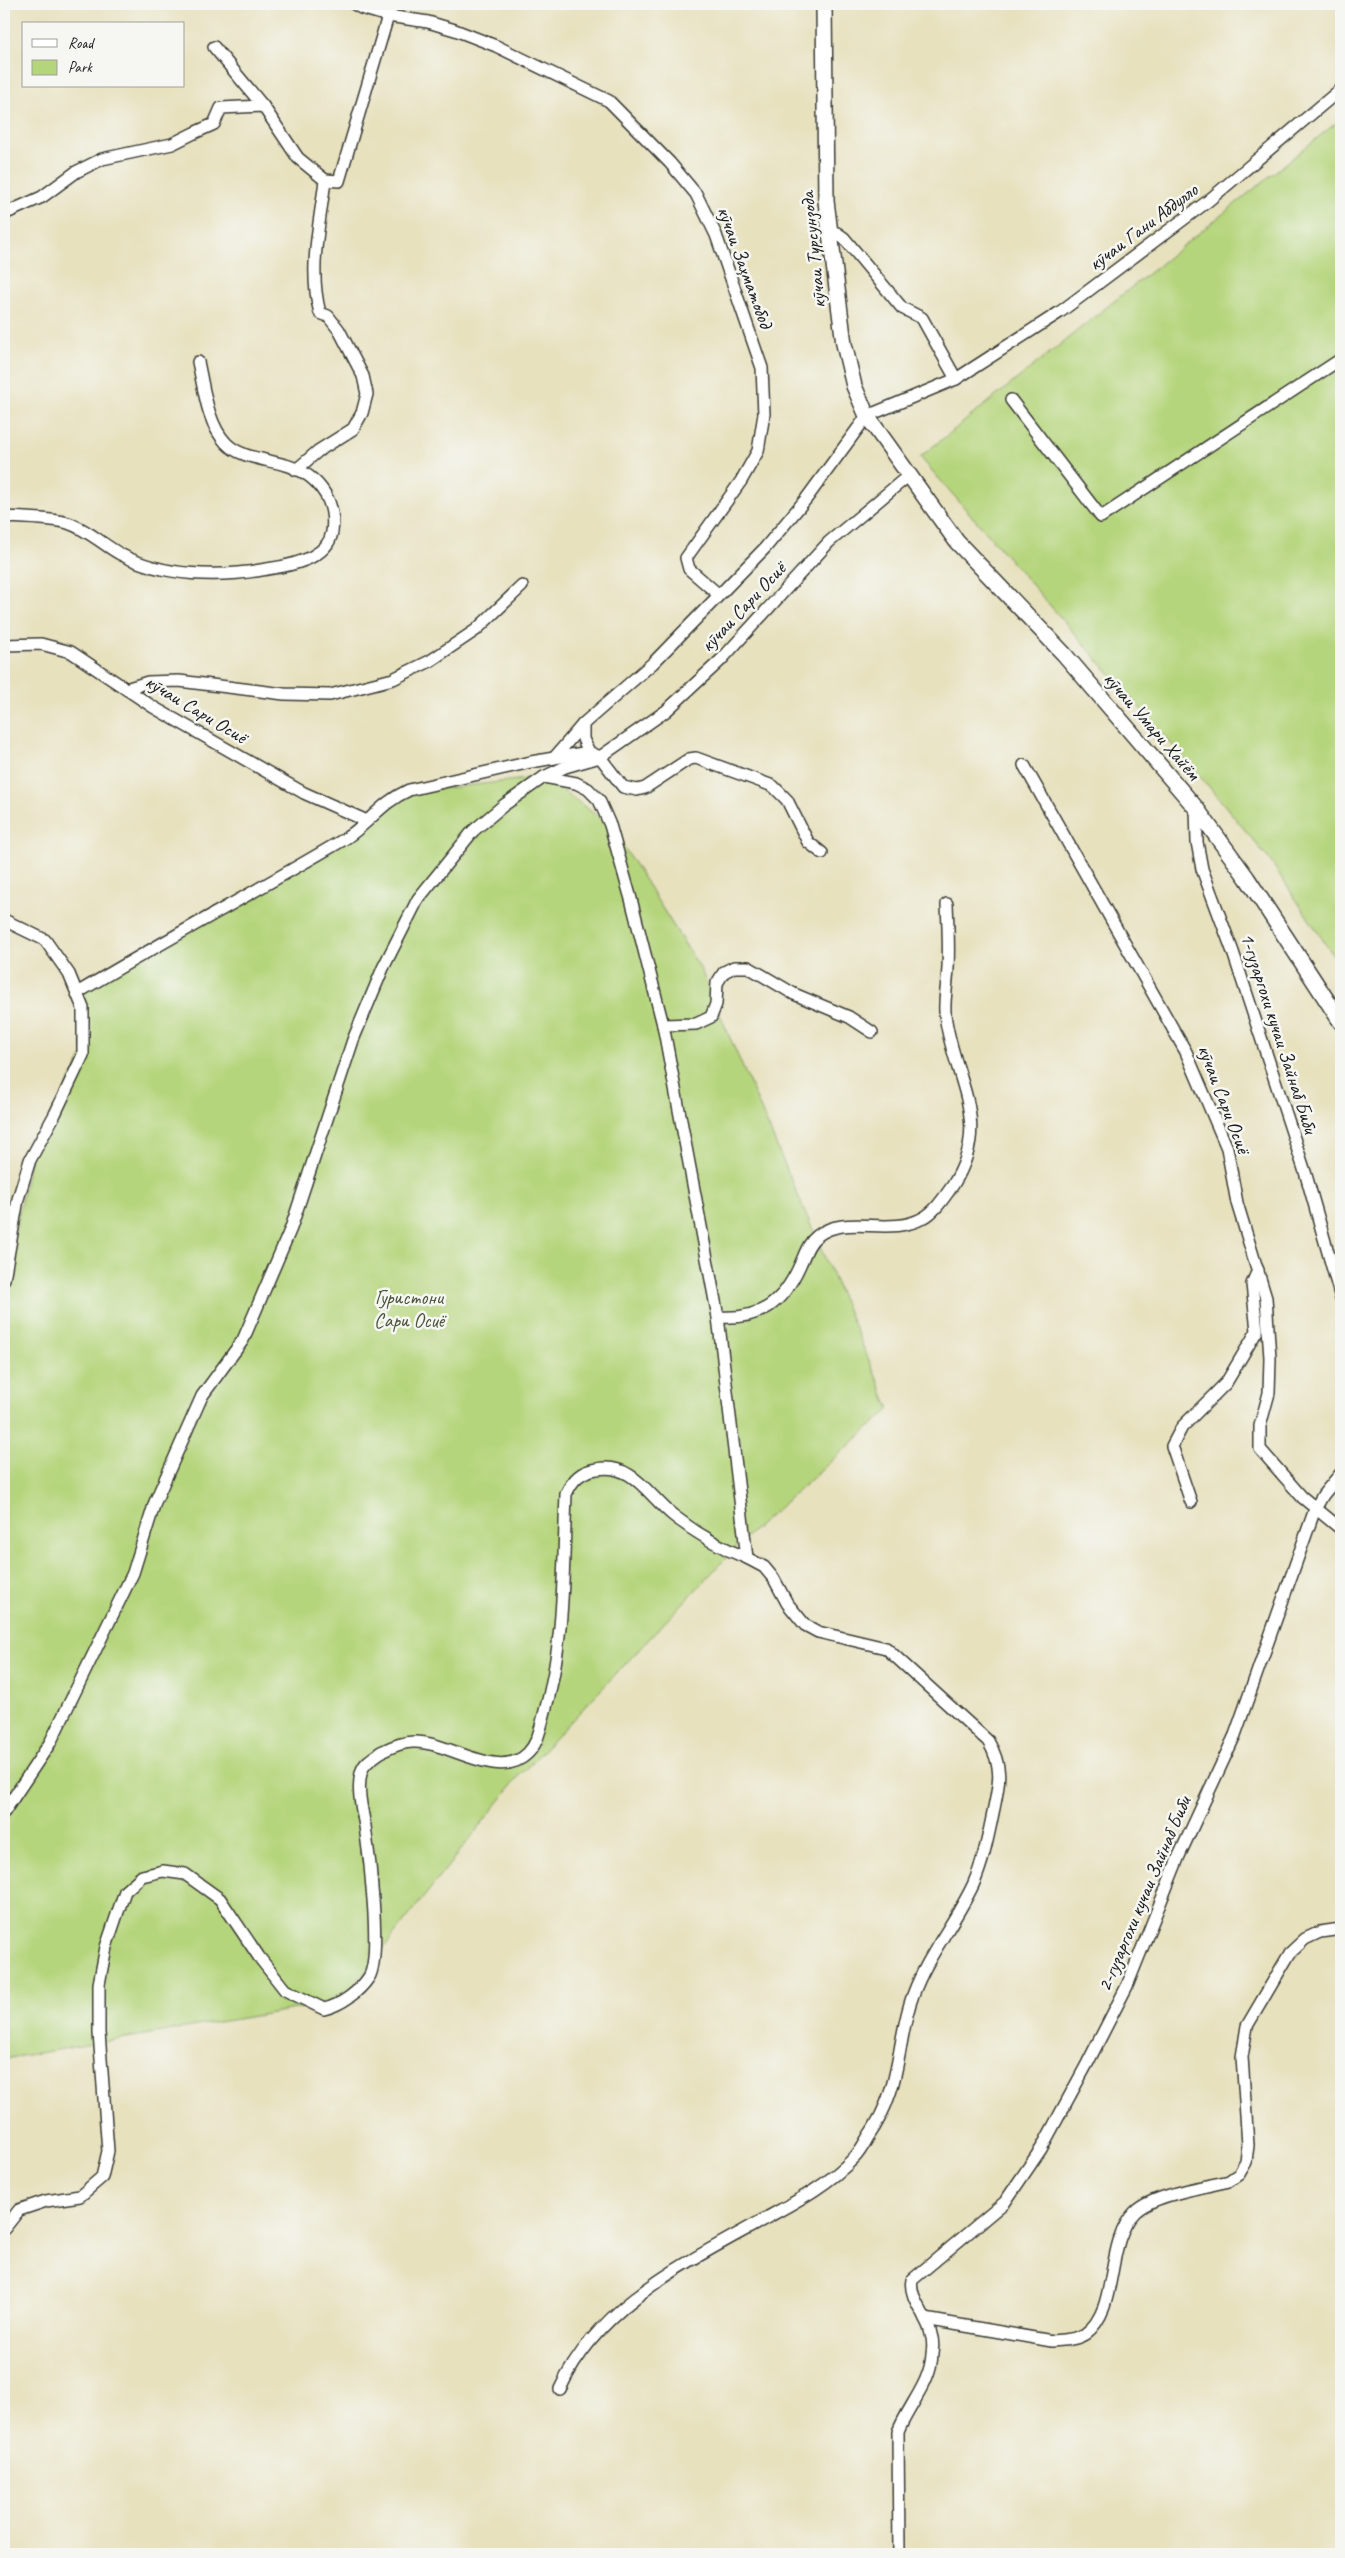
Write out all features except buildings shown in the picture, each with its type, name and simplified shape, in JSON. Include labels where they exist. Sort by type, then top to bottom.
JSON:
[{"type":"main road","name":"кӯчаи Турсунзода","points":[[824,4],[826,201],[844,344],[854,386],[867,416],[908,476]]},
{"type":"main road","name":"кӯчаи Умари Хайём","points":[[908,476],[957,542],[1064,654],[1196,808],[1247,878],[1341,1022]]},
{"type":"street","name":"кӯчаи Заҳматобод","points":[[354,4],[388,16],[428,22],[455,30],[496,46],[609,101],[670,163],[696,194],[716,235],[762,368],[764,414],[758,451],[741,481],[686,558],[690,569],[719,596]]},
{"type":"street","points":[[214,47],[263,106],[298,158],[325,180],[339,181],[388,16]]},
{"type":"street","name":"кӯчаи Гани Абдулло","points":[[867,416],[956,379],[1107,279],[1208,202],[1341,89]]},
{"type":"street","points":[[4,214],[42,197],[76,172],[102,159],[172,144],[214,124],[221,108],[263,106]]},
{"type":"street","points":[[296,470],[318,451],[352,429],[362,413],[367,394],[363,376],[339,330],[328,316],[320,313],[316,296],[315,250],[325,180]]},
{"type":"street","points":[[830,232],[837,233],[844,238],[902,308],[922,318],[956,379]]},
{"type":"street","points":[[1011,400],[1101,517],[1341,359]]},
{"type":"street","points":[[4,517],[67,523],[90,534],[119,554],[147,565],[195,574],[258,571],[285,566],[309,558],[320,551],[332,534],[333,510],[325,491],[318,482],[285,464],[250,456],[226,444],[212,419],[198,362]]},
{"type":"street","points":[[554,758],[583,724],[653,663],[765,548],[806,499],[867,416]]},
{"type":"street","name":"кӯчаи Сари Осиё","points":[[77,993],[164,941],[346,838],[393,796],[409,790],[554,758],[595,754],[673,705],[721,660],[829,542],[908,476]]},
{"type":"street","points":[[126,689],[148,682],[179,681],[284,694],[330,695],[393,679],[430,661],[476,630],[522,586]]},
{"type":"street","name":"кӯчаи Сари Осиё","points":[[4,645],[41,644],[71,652],[126,689],[304,793],[366,821]]},
{"type":"street","points":[[583,724],[583,740],[623,787],[630,790],[645,788],[689,759],[696,758],[773,786],[787,800],[808,842],[822,853]]},
{"type":"street","points":[[4,1812],[50,1742],[133,1573],[156,1502],[202,1396],[244,1340],[291,1228],[353,1040],[383,968],[418,899],[473,831],[544,777],[595,754]]},
{"type":"street","name":"кӯчаи Сари Осиё","points":[[1024,765],[1186,1052],[1227,1148],[1237,1203],[1266,1298],[1270,1358],[1269,1393],[1260,1426],[1260,1449],[1302,1497],[1341,1529]]},
{"type":"street","points":[[544,777],[576,783],[588,789],[599,800],[610,825],[663,1025],[718,1317],[747,1558]]},
{"type":"street","name":"1-гузаргохи кучаи Зайнаб Биби","points":[[1196,808],[1197,842],[1202,869],[1233,952],[1302,1161],[1341,1298]]},
{"type":"street","points":[[718,1317],[737,1318],[755,1314],[781,1297],[792,1282],[811,1241],[825,1231],[844,1226],[894,1228],[910,1225],[925,1217],[943,1199],[964,1167],[970,1148],[972,1121],[946,1021],[947,904]]},
{"type":"street","points":[[4,920],[45,940],[69,974],[83,1008],[83,1055],[55,1114],[30,1160],[18,1199],[4,1279]]},
{"type":"street","points":[[663,1025],[696,1024],[711,1017],[716,1004],[717,983],[724,972],[734,967],[748,967],[794,994],[850,1017],[872,1032]]},
{"type":"street","points":[[1191,1502],[1172,1446],[1182,1427],[1226,1383],[1257,1330],[1252,1284],[1258,1270]]},
{"type":"street","points":[[4,2229],[19,2210],[46,2201],[80,2196],[102,2177],[108,2151],[99,2033],[99,1984],[106,1947],[125,1891],[142,1876],[163,1871],[185,1874],[220,1899],[259,1957],[285,1990],[324,2009],[341,2005],[370,1976],[375,1947],[370,1860],[360,1785],[362,1771],[368,1762],[383,1751],[402,1743],[415,1741],[494,1763],[511,1763],[521,1759],[529,1752],[537,1739],[550,1694],[559,1649],[566,1494],[573,1480],[588,1470],[607,1467],[623,1470],[644,1486],[670,1513],[701,1536],[764,1567],[774,1579],[787,1603],[804,1625],[818,1632],[886,1648],[988,1741],[997,1755],[1000,1770],[999,1786],[986,1844],[974,1883],[923,1970],[912,1996],[890,2093],[874,2127],[856,2156],[835,2176],[809,2194],[688,2262],[624,2306],[591,2339],[569,2368],[560,2389]]},
{"type":"street","name":"2-гузаргохи кучаи Зайнаб Биби","points":[[925,2319],[911,2284],[918,2273],[1005,2202],[1041,2149],[1127,1986],[1179,1856],[1235,1735],[1315,1509],[1323,1495],[1341,1473]]},
{"type":"street","points":[[925,2319],[1052,2341],[1070,2340],[1085,2334],[1096,2322],[1104,2304],[1117,2244],[1125,2223],[1136,2210],[1156,2200],[1229,2181],[1239,2174],[1246,2162],[1248,2145],[1242,2057],[1248,2026],[1290,1953],[1305,1939],[1320,1932],[1341,1929]]},
{"type":"street","points":[[899,2554],[898,2432],[903,2419],[926,2379],[932,2355],[931,2334],[925,2319]]},
{"type":"green space","points":[[1341,119],[1341,967],[1271,862],[1217,796],[920,457]]},
{"type":"green space","name":"Гуристони Сари Осиё","points":[[544,777],[610,825],[700,968],[890,1409],[744,1539],[519,1776],[342,2001],[4,2059],[4,1282],[30,1160],[83,1055],[77,993],[346,838],[403,793]]}]
